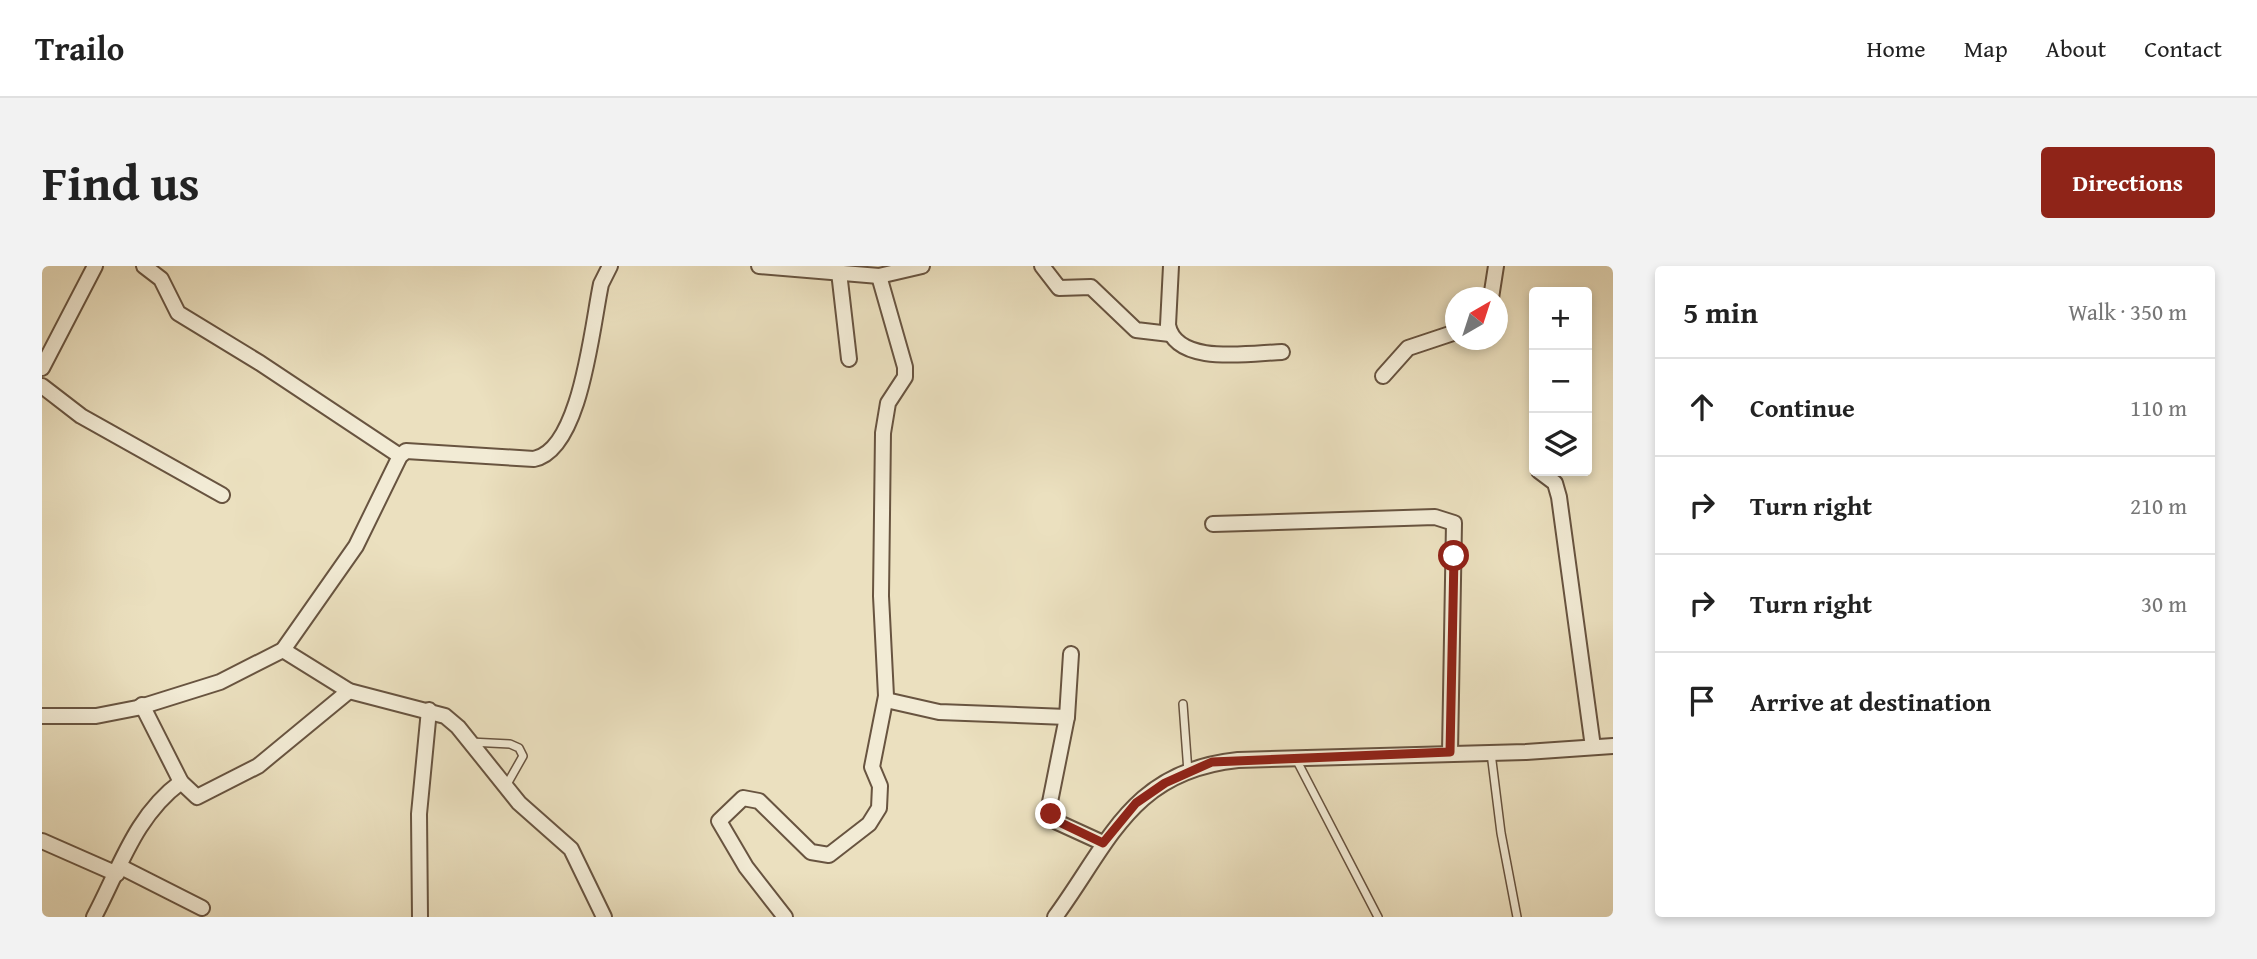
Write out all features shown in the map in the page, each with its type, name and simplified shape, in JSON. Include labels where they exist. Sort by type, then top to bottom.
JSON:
[{"type":"street","points":[[42,368],[95,266]]},
{"type":"street","points":[[144,266],[161,279],[178,313],[260,363],[400,456]]},
{"type":"street","points":[[42,716],[96,716],[142,705],[220,682],[284,650],[356,545],[400,456],[406,451],[534,459],[545,457],[556,449],[567,432],[576,404],[601,284],[610,266]]},
{"type":"street","points":[[760,266],[836,270],[879,276],[922,266]]},
{"type":"street","points":[[1042,266],[1059,288],[1091,288],[1136,330],[1170,334],[1180,345],[1199,354],[1282,352]]},
{"type":"street","points":[[1170,334],[1171,266]]},
{"type":"street","points":[[1493,287],[1496,266]]},
{"type":"street","points":[[836,270],[849,359]]},
{"type":"street","points":[[785,917],[746,867],[719,821],[743,799],[752,798],[760,802],[811,852],[829,855],[869,824],[879,808],[880,786],[872,767],[886,700],[881,596],[883,433],[888,403],[905,377],[905,367],[879,276]]},
{"type":"street","points":[[1383,376],[1408,348],[1445,335]]},
{"type":"street","points":[[42,386],[82,416],[222,495]]},
{"type":"street","points":[[1546,476],[1555,483],[1559,496],[1593,747]]},
{"type":"street","points":[[1213,524],[1434,517],[1454,523],[1450,752]]},
{"type":"street","points":[[284,650],[349,691],[446,716],[506,787],[571,849],[604,917]]},
{"type":"street","points":[[1071,654],[1067,717],[1052,787],[1051,814],[1057,821],[1103,843]]},
{"type":"street","points":[[142,705],[181,782],[197,797],[258,766],[349,691]]},
{"type":"street","points":[[886,700],[939,712],[1067,717]]},
{"type":"street","points":[[420,917],[419,814],[429,710]]},
{"type":"street","points":[[1055,917],[1103,843],[1136,803],[1188,772],[1212,762],[1450,752],[1491,753],[1613,746]]},
{"type":"street","points":[[94,917],[148,813],[160,798],[181,782]]},
{"type":"street","points":[[42,841],[202,908]]},
{"type":"lane","points":[[1183,704],[1188,772]]},
{"type":"lane","points":[[469,742],[510,744],[519,748],[523,756],[506,787]]},
{"type":"lane","points":[[1491,753],[1501,833],[1517,917]]},
{"type":"lane","points":[[1296,759],[1378,917]]},
{"type":"route","points":[[1051,814],[1057,821],[1103,843],[1136,803],[1165,783],[1212,762],[1450,752],[1454,556]]}]
